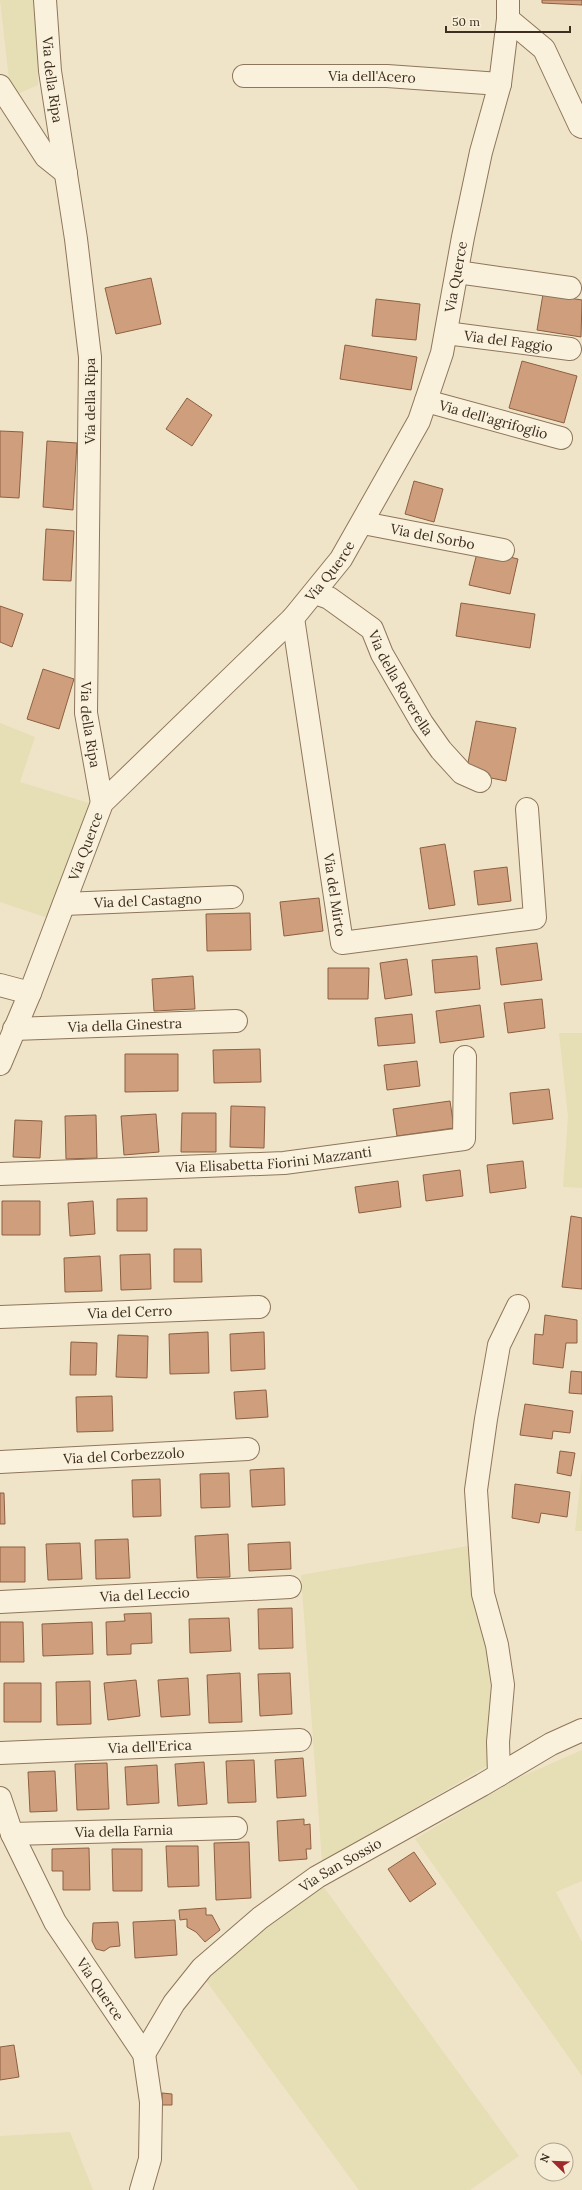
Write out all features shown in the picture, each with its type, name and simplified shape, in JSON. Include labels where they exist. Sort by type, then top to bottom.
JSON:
[{"type":"street","name":"Via della Ripa","points":[[46,0],[50,71],[76,239],[90,358],[86,713],[102,803]]},
{"type":"street","points":[[508,9],[544,49],[582,128]]},
{"type":"street","name":"Via Querce","points":[[0,1064],[30,992],[102,803],[293,618],[315,593],[341,559],[365,519],[419,421],[442,353],[481,152],[500,84],[508,9]]},
{"type":"street","name":"Via dell'Acero","points":[[244,76],[387,76],[500,84]]},
{"type":"street","points":[[0,86],[46,157],[66,173]]},
{"type":"street","points":[[457,272],[570,288]]},
{"type":"street","name":"Via del Faggio","points":[[446,333],[570,349]]},
{"type":"street","name":"Via dell'agrifoglio","points":[[426,401],[561,438]]},
{"type":"street","points":[[365,519],[475,533]]},
{"type":"street","name":"Via del Sorbo","points":[[365,519],[503,550]]},
{"type":"street","name":"Via della Roverella","points":[[315,593],[328,598],[372,630],[382,654],[422,723],[441,750],[462,773],[480,781]]},
{"type":"street","name":"Via del Mirto","points":[[293,618],[342,943],[535,918],[527,809]]},
{"type":"street","name":"Via del Castagno","points":[[64,904],[232,896]]},
{"type":"street","points":[[0,985],[30,992]]},
{"type":"street","name":"Via della Ginestra","points":[[14,1029],[236,1021]]},
{"type":"street","name":"Via Elisabetta Fiorini Mazzanti","points":[[0,1174],[284,1163],[464,1139],[465,1057]]},
{"type":"street","points":[[499,1775],[498,1742],[503,1685],[497,1645],[483,1594],[476,1490],[486,1418],[499,1344],[518,1306]]},
{"type":"street","name":"Via del Cerro","points":[[0,1317],[259,1307]]},
{"type":"street","name":"Via del Corbezzolo","points":[[0,1462],[248,1449]]},
{"type":"street","name":"Via del Leccio","points":[[0,1602],[290,1587]]},
{"type":"street","name":"Via San Sossio","points":[[144,2054],[174,2003],[202,1968],[260,1918],[317,1877],[499,1775],[551,1744],[582,1730]]},
{"type":"street","name":"Via dell'Erica","points":[[0,1753],[300,1740]]},
{"type":"street","name":"Via Querce","points":[[0,1798],[12,1834],[55,1922],[144,2054],[151,2102],[150,2159],[141,2190]]},
{"type":"street","name":"Via della Farnia","points":[[12,1834],[236,1828]]},
{"type":"shaded area","points":[[0,0],[36,0],[38,85],[11,97]]},
{"type":"shaded area","points":[[0,723],[35,737],[20,782],[89,803],[48,918],[0,902]]},
{"type":"shaded area","points":[[559,1033],[582,1033],[582,1188],[563,1187],[568,1117]]},
{"type":"shaded area","points":[[582,1468],[582,1531],[575,1531]]},
{"type":"shaded area","points":[[468,1546],[491,1676],[487,1766],[322,1862],[301,1575]]},
{"type":"shaded area","points":[[582,1750],[582,1881],[556,1892],[582,1942],[582,2076],[415,1839],[516,1779]]},
{"type":"shaded area","points":[[323,1886],[519,2156],[470,2190],[359,2190],[204,1978],[264,1928]]},
{"type":"shaded area","points":[[70,2132],[93,2190],[0,2190],[0,2136]]},
{"type":"building","points":[[542,0],[582,0],[582,5],[542,3]]},
{"type":"building","points":[[151,278],[161,324],[116,334],[105,288]]},
{"type":"building","points":[[543,294],[582,300],[581,337],[537,330]]},
{"type":"building","points":[[376,299],[420,304],[416,340],[372,336]]},
{"type":"building","points":[[345,345],[417,357],[411,390],[340,379]]},
{"type":"building","points":[[522,361],[577,376],[564,423],[509,408]]},
{"type":"building","points":[[187,398],[212,415],[192,446],[166,429]]},
{"type":"building","points":[[0,431],[23,432],[19,498],[0,497]]},
{"type":"building","points":[[47,441],[77,443],[73,510],[43,507]]},
{"type":"building","points":[[414,481],[443,489],[434,522],[405,514]]},
{"type":"building","points":[[46,529],[74,531],[71,581],[43,580]]},
{"type":"building","points":[[478,549],[518,559],[510,594],[469,585]]},
{"type":"building","points":[[461,603],[535,614],[530,648],[456,636]]},
{"type":"building","points":[[0,606],[23,614],[12,647],[0,642]]},
{"type":"building","points":[[43,669],[74,679],[59,729],[27,719]]},
{"type":"building","points":[[476,721],[516,728],[506,781],[466,773]]},
{"type":"building","points":[[445,844],[455,905],[429,909],[420,848]]},
{"type":"building","points":[[507,867],[511,901],[478,905],[474,871]]},
{"type":"building","points":[[319,898],[323,931],[284,936],[280,902]]},
{"type":"building","points":[[250,913],[251,950],[207,951],[206,914]]},
{"type":"building","points":[[537,943],[542,980],[501,985],[496,948]]},
{"type":"building","points":[[477,956],[480,989],[435,993],[432,960]]},
{"type":"building","points":[[407,959],[412,995],[385,999],[380,963]]},
{"type":"building","points":[[328,968],[369,968],[368,999],[328,999]]},
{"type":"building","points":[[193,976],[195,1009],[154,1011],[152,979]]},
{"type":"building","points":[[542,999],[545,1028],[508,1033],[504,1003]]},
{"type":"building","points":[[480,1005],[484,1037],[440,1043],[436,1011]]},
{"type":"building","points":[[412,1014],[415,1043],[378,1046],[375,1018]]},
{"type":"building","points":[[260,1049],[261,1082],[214,1083],[213,1050]]},
{"type":"building","points":[[125,1054],[178,1054],[178,1091],[125,1092]]},
{"type":"building","points":[[417,1061],[420,1086],[387,1090],[384,1065]]},
{"type":"building","points":[[549,1089],[553,1119],[513,1124],[510,1093]]},
{"type":"building","points":[[450,1101],[454,1128],[397,1136],[393,1109]]},
{"type":"building","points":[[231,1106],[265,1107],[264,1148],[230,1147]]},
{"type":"building","points":[[182,1113],[216,1113],[216,1152],[181,1152]]},
{"type":"building","points":[[156,1114],[159,1152],[124,1155],[121,1116]]},
{"type":"building","points":[[96,1115],[97,1158],[66,1159],[65,1116]]},
{"type":"building","points":[[15,1120],[42,1121],[40,1158],[13,1157]]},
{"type":"building","points":[[523,1161],[526,1188],[490,1193],[487,1165]]},
{"type":"building","points":[[460,1170],[463,1196],[426,1201],[423,1175]]},
{"type":"building","points":[[398,1181],[401,1207],[359,1213],[355,1187]]},
{"type":"building","points":[[147,1198],[147,1231],[117,1231],[117,1199]]},
{"type":"building","points":[[2,1201],[40,1201],[40,1235],[2,1235]]},
{"type":"building","points":[[93,1201],[95,1234],[70,1236],[68,1203]]},
{"type":"building","points":[[571,1216],[582,1218],[582,1289],[562,1287]]},
{"type":"building","points":[[174,1249],[201,1249],[202,1282],[174,1282]]},
{"type":"building","points":[[150,1254],[151,1289],[121,1290],[120,1255]]},
{"type":"building","points":[[100,1256],[102,1291],[65,1292],[64,1258]]},
{"type":"building","points":[[545,1315],[577,1320],[577,1343],[566,1343],[563,1368],[533,1364],[535,1334],[543,1335]]},
{"type":"building","points":[[208,1332],[209,1373],[170,1374],[169,1334]]},
{"type":"building","points":[[264,1332],[265,1369],[231,1371],[230,1334]]},
{"type":"building","points":[[118,1335],[148,1336],[147,1378],[116,1377]]},
{"type":"building","points":[[71,1342],[97,1343],[96,1375],[70,1375]]},
{"type":"building","points":[[571,1371],[582,1372],[582,1394],[569,1393]]},
{"type":"building","points":[[266,1390],[268,1417],[236,1419],[234,1392]]},
{"type":"building","points":[[112,1396],[113,1431],[77,1432],[76,1397]]},
{"type":"building","points":[[525,1404],[573,1411],[570,1433],[553,1431],[552,1439],[520,1435]]},
{"type":"building","points":[[560,1451],[575,1453],[571,1476],[557,1473]]},
{"type":"building","points":[[284,1468],[285,1505],[252,1507],[250,1470]]},
{"type":"building","points":[[229,1473],[230,1507],[201,1508],[200,1474]]},
{"type":"building","points":[[160,1479],[161,1516],[133,1517],[132,1480]]},
{"type":"building","points":[[515,1484],[570,1492],[567,1517],[541,1513],[539,1523],[512,1518]]},
{"type":"building","points":[[0,1493],[4,1493],[5,1524],[0,1524]]},
{"type":"building","points":[[228,1534],[230,1577],[197,1578],[195,1536]]},
{"type":"building","points":[[128,1539],[130,1578],[96,1579],[95,1540]]},
{"type":"building","points":[[290,1542],[291,1569],[249,1571],[248,1544]]},
{"type":"building","points":[[80,1543],[82,1579],[48,1580],[46,1544]]},
{"type":"building","points":[[0,1547],[25,1547],[25,1582],[0,1582]]},
{"type":"building","points":[[292,1608],[293,1648],[259,1649],[258,1609]]},
{"type":"building","points":[[151,1613],[152,1643],[131,1644],[131,1654],[107,1655],[106,1622],[125,1621],[124,1614]]},
{"type":"building","points":[[229,1618],[231,1651],[190,1653],[189,1619]]},
{"type":"building","points":[[0,1622],[23,1622],[24,1662],[0,1662]]},
{"type":"building","points":[[92,1622],[93,1654],[43,1656],[42,1624]]},
{"type":"building","points":[[240,1673],[242,1722],[209,1723],[207,1675]]},
{"type":"building","points":[[290,1673],[292,1714],[260,1716],[258,1674]]},
{"type":"building","points":[[188,1678],[190,1715],[161,1717],[158,1680]]},
{"type":"building","points":[[136,1680],[140,1716],[108,1720],[104,1683]]},
{"type":"building","points":[[90,1681],[91,1724],[57,1725],[56,1682]]},
{"type":"building","points":[[4,1683],[41,1683],[41,1722],[4,1722]]},
{"type":"building","points":[[303,1758],[306,1796],[277,1798],[275,1760]]},
{"type":"building","points":[[254,1760],[256,1802],[228,1803],[226,1761]]},
{"type":"building","points":[[204,1762],[207,1804],[178,1806],[175,1764]]},
{"type":"building","points":[[107,1763],[109,1809],[77,1810],[75,1764]]},
{"type":"building","points":[[157,1765],[159,1803],[127,1805],[125,1767]]},
{"type":"building","points":[[55,1771],[57,1811],[30,1812],[28,1772]]},
{"type":"building","points":[[304,1819],[304,1825],[310,1824],[311,1849],[306,1849],[307,1859],[279,1861],[277,1821]]},
{"type":"building","points":[[249,1842],[251,1898],[216,1900],[214,1843]]},
{"type":"building","points":[[166,1846],[198,1846],[199,1886],[168,1887]]},
{"type":"building","points":[[89,1848],[90,1890],[63,1890],[63,1871],[52,1871],[52,1849]]},
{"type":"building","points":[[112,1849],[142,1849],[142,1891],[113,1891]]},
{"type":"building","points":[[414,1852],[436,1884],[410,1902],[388,1869]]},
{"type":"building","points":[[206,1908],[206,1915],[212,1915],[220,1930],[205,1942],[196,1932],[187,1927],[187,1919],[180,1920],[179,1910]]},
{"type":"building","points":[[175,1920],[177,1955],[135,1958],[133,1922]]},
{"type":"building","points":[[118,1922],[120,1946],[110,1947],[104,1951],[96,1949],[92,1941],[93,1923]]},
{"type":"building","points":[[14,2045],[19,2077],[0,2080],[0,2047]]},
{"type":"building","points":[[162,2093],[172,2094],[172,2105],[162,2105]]}]
